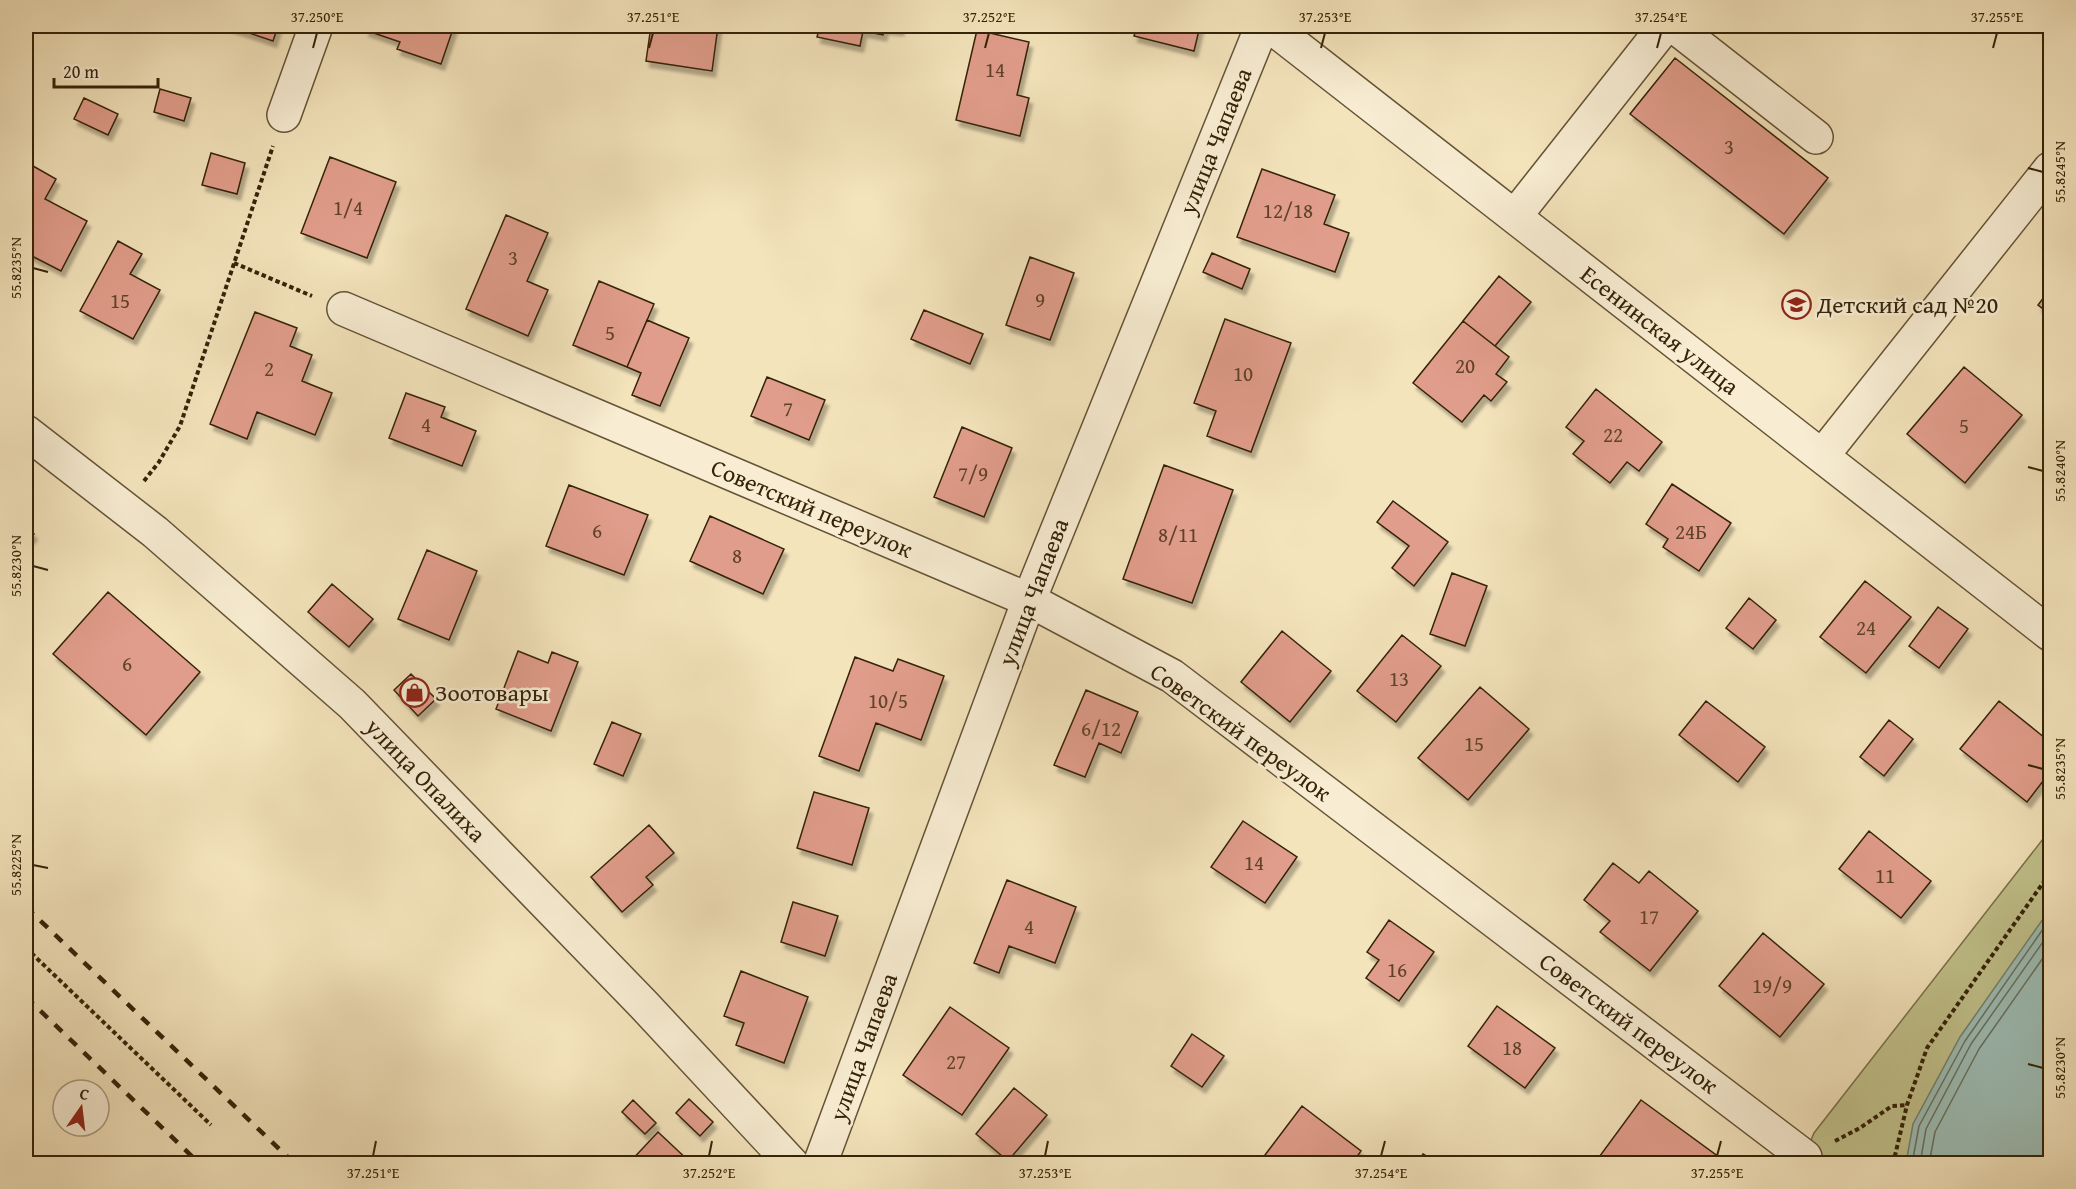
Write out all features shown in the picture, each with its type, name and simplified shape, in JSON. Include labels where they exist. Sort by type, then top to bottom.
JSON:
[{"type":"street","points":[[284,116],[316,26]]},
{"type":"street","name":"улица Чапаева","points":[[820,1164],[1029,600],[1262,26]]},
{"type":"street","name":"Есенинская улица","points":[[1270,26],[2050,634]]},
{"type":"street","points":[[1515,216],[1665,26]]},
{"type":"street","points":[[1674,26],[1816,137]]},
{"type":"street","points":[[1822,456],[2050,169]]},
{"type":"street","name":"Советский переулок","points":[[344,309],[1029,600],[1172,676],[1805,1157]]},
{"type":"street","name":"улица Опалиха","points":[[26,432],[154,532],[352,704],[643,1004],[792,1164]]},
{"type":"path","points":[[138,489],[159,462],[180,426],[284,116]]},
{"type":"path","points":[[233,263],[344,309]]},
{"type":"path","points":[[1893,1164],[1892,1159],[1907,1105],[1928,1048],[2050,873]]},
{"type":"path","points":[[26,948],[210,1125]]},
{"type":"path","points":[[1860,1128],[1892,1106],[1907,1105]]},
{"type":"green space","points":[[2050,830],[2050,1163],[1801,1164],[1814,1133]]},
{"type":"water","points":[[2050,909],[2050,1163],[1906,1163],[1913,1124],[1960,1037]]},
{"type":"building","points":[[228,26],[278,26],[273,41]]},
{"type":"building","points":[[367,26],[454,26],[441,64],[397,49],[400,42],[365,30]]},
{"type":"building","points":[[651,26],[718,26],[712,71],[646,61]]},
{"type":"building","points":[[820,26],[901,26],[900,30],[885,28],[883,35],[863,31],[860,46],[817,37]]},
{"type":"building","points":[[1137,26],[1200,26],[1194,51],[1134,36]]},
{"type":"building","points":[[977,30],[1029,42],[1017,95],[1029,98],[1020,136],[956,120]]},
{"type":"building","points":[[1675,58],[1828,178],[1784,234],[1630,114]]},
{"type":"building","points":[[160,89],[191,98],[184,121],[154,112]]},
{"type":"building","points":[[84,98],[118,114],[108,135],[74,119]]},
{"type":"building","points":[[211,153],[245,163],[237,194],[202,185]]},
{"type":"building","points":[[330,157],[396,182],[367,258],[301,233]]},
{"type":"building","points":[[26,162],[56,179],[45,199],[87,221],[61,271],[26,253],[26,235],[31,224],[26,221]]},
{"type":"building","points":[[1262,169],[1335,195],[1324,224],[1349,233],[1335,272],[1237,237]]},
{"type":"building","points":[[506,215],[548,233],[527,281],[548,290],[528,336],[466,309]]},
{"type":"building","points":[[118,241],[142,254],[130,274],[160,290],[133,339],[80,311]]},
{"type":"building","points":[[1212,253],[1250,269],[1242,289],[1203,272]]},
{"type":"building","points":[[1030,257],[1074,273],[1050,340],[1006,325]]},
{"type":"building","points":[[1499,276],[1531,302],[1495,346],[1463,321]]},
{"type":"building","points":[[599,281],[654,304],[627,367],[573,345]]},
{"type":"building","points":[[2050,289],[2050,314],[2038,305]]},
{"type":"building","points":[[924,310],[983,334],[970,364],[911,339]]},
{"type":"building","points":[[255,312],[297,328],[290,346],[312,355],[302,381],[332,393],[315,435],[257,412],[247,439],[210,424]]},
{"type":"building","points":[[1225,319],[1291,343],[1251,452],[1207,436],[1216,411],[1194,403]]},
{"type":"building","points":[[647,320],[689,338],[660,406],[632,395],[641,373],[627,367]]},
{"type":"building","points":[[1463,321],[1509,357],[1496,374],[1507,382],[1491,401],[1484,395],[1462,422],[1413,383]]},
{"type":"building","points":[[1964,367],[2022,415],[1965,483],[1907,434]]},
{"type":"building","points":[[767,377],[825,400],[809,440],[751,416]]},
{"type":"building","points":[[1596,389],[1662,442],[1639,471],[1627,462],[1610,483],[1573,454],[1584,441],[1566,427]]},
{"type":"building","points":[[406,393],[445,407],[441,417],[476,431],[462,466],[389,438]]},
{"type":"building","points":[[962,427],[1012,448],[984,517],[934,497]]},
{"type":"building","points":[[1164,465],[1233,490],[1192,603],[1123,579]]},
{"type":"building","points":[[1672,484],[1731,523],[1699,571],[1663,547],[1668,539],[1646,524]]},
{"type":"building","points":[[569,485],[648,515],[624,575],[546,546]]},
{"type":"building","points":[[1393,501],[1448,542],[1414,586],[1392,568],[1409,546],[1377,522]]},
{"type":"building","points":[[710,516],[784,549],[763,594],[690,561]]},
{"type":"building","points":[[26,526],[34,534],[26,542]]},
{"type":"building","points":[[427,550],[477,571],[449,640],[398,619]]},
{"type":"building","points":[[1452,573],[1487,586],[1465,646],[1430,634]]},
{"type":"building","points":[[1865,581],[1911,617],[1866,673],[1820,637]]},
{"type":"building","points":[[332,584],[373,619],[349,647],[308,612]]},
{"type":"building","points":[[108,592],[200,672],[146,735],[53,654]]},
{"type":"building","points":[[1749,598],[1776,620],[1753,649],[1726,628]]},
{"type":"building","points":[[1938,607],[1968,629],[1939,668],[1909,646]]},
{"type":"building","points":[[1282,631],[1331,671],[1290,722],[1241,682]]},
{"type":"building","points":[[1402,635],[1441,666],[1396,722],[1357,691]]},
{"type":"building","points":[[518,651],[548,663],[552,652],[578,662],[551,731],[496,709]]},
{"type":"building","points":[[855,657],[893,671],[898,659],[944,676],[921,740],[876,723],[859,771],[819,756]]},
{"type":"building","points":[[411,674],[436,699],[418,716],[394,690]]},
{"type":"building","points":[[1480,687],[1529,729],[1468,800],[1418,758]]},
{"type":"building","points":[[1086,690],[1138,712],[1121,753],[1099,743],[1085,777],[1054,765]]},
{"type":"building","points":[[1706,701],[1765,747],[1738,782],[1679,735]]},
{"type":"building","points":[[1999,701],[2050,742],[2050,772],[2027,802],[1960,749]]},
{"type":"building","points":[[1889,720],[1913,739],[1884,776],[1860,757]]},
{"type":"building","points":[[612,722],[641,734],[623,776],[594,764]]},
{"type":"building","points":[[814,792],[869,808],[852,865],[797,848]]},
{"type":"building","points":[[1243,821],[1297,857],[1265,903],[1211,867]]},
{"type":"building","points":[[649,825],[674,853],[646,877],[653,885],[622,912],[591,877]]},
{"type":"building","points":[[1869,831],[1931,881],[1901,918],[1839,869]]},
{"type":"building","points":[[1613,863],[1639,883],[1649,871],[1698,911],[1650,971],[1600,932],[1610,921],[1584,900]]},
{"type":"building","points":[[1007,880],[1076,907],[1055,963],[1009,946],[999,973],[974,963]]},
{"type":"building","points":[[793,902],[838,916],[825,956],[781,942]]},
{"type":"building","points":[[1389,920],[1434,952],[1399,1001],[1366,978],[1379,960],[1367,952]]},
{"type":"building","points":[[1763,933],[1824,984],[1780,1037],[1719,986]]},
{"type":"building","points":[[741,971],[808,997],[784,1063],[736,1045],[744,1023],[724,1016]]},
{"type":"building","points":[[1497,1006],[1555,1048],[1525,1088],[1468,1046]]},
{"type":"building","points":[[950,1007],[1009,1048],[962,1115],[903,1075]]},
{"type":"building","points":[[1192,1034],[1224,1056],[1202,1087],[1171,1066]]},
{"type":"building","points":[[1014,1088],[1047,1115],[1008,1161],[976,1134]]},
{"type":"building","points":[[689,1099],[713,1122],[700,1136],[676,1113]]},
{"type":"building","points":[[633,1100],[656,1123],[645,1134],[622,1112]]},
{"type":"building","points":[[1641,1100],[1723,1160],[1720,1164],[1594,1164]]},
{"type":"building","points":[[1302,1106],[1361,1151],[1352,1164],[1268,1164],[1262,1159]]},
{"type":"building","points":[[658,1132],[691,1163],[628,1164]]},
{"type":"building","points":[[1423,1154],[1439,1164],[1417,1164]]},
{"type":"railway","points":[[26,907],[295,1164]]},
{"type":"railway","points":[[26,997],[200,1164]]},
{"type":"place","name":"Детский сад №20","points":[[1796,304]]},
{"type":"place","name":"Зоотовары","points":[[414,692]]}]
